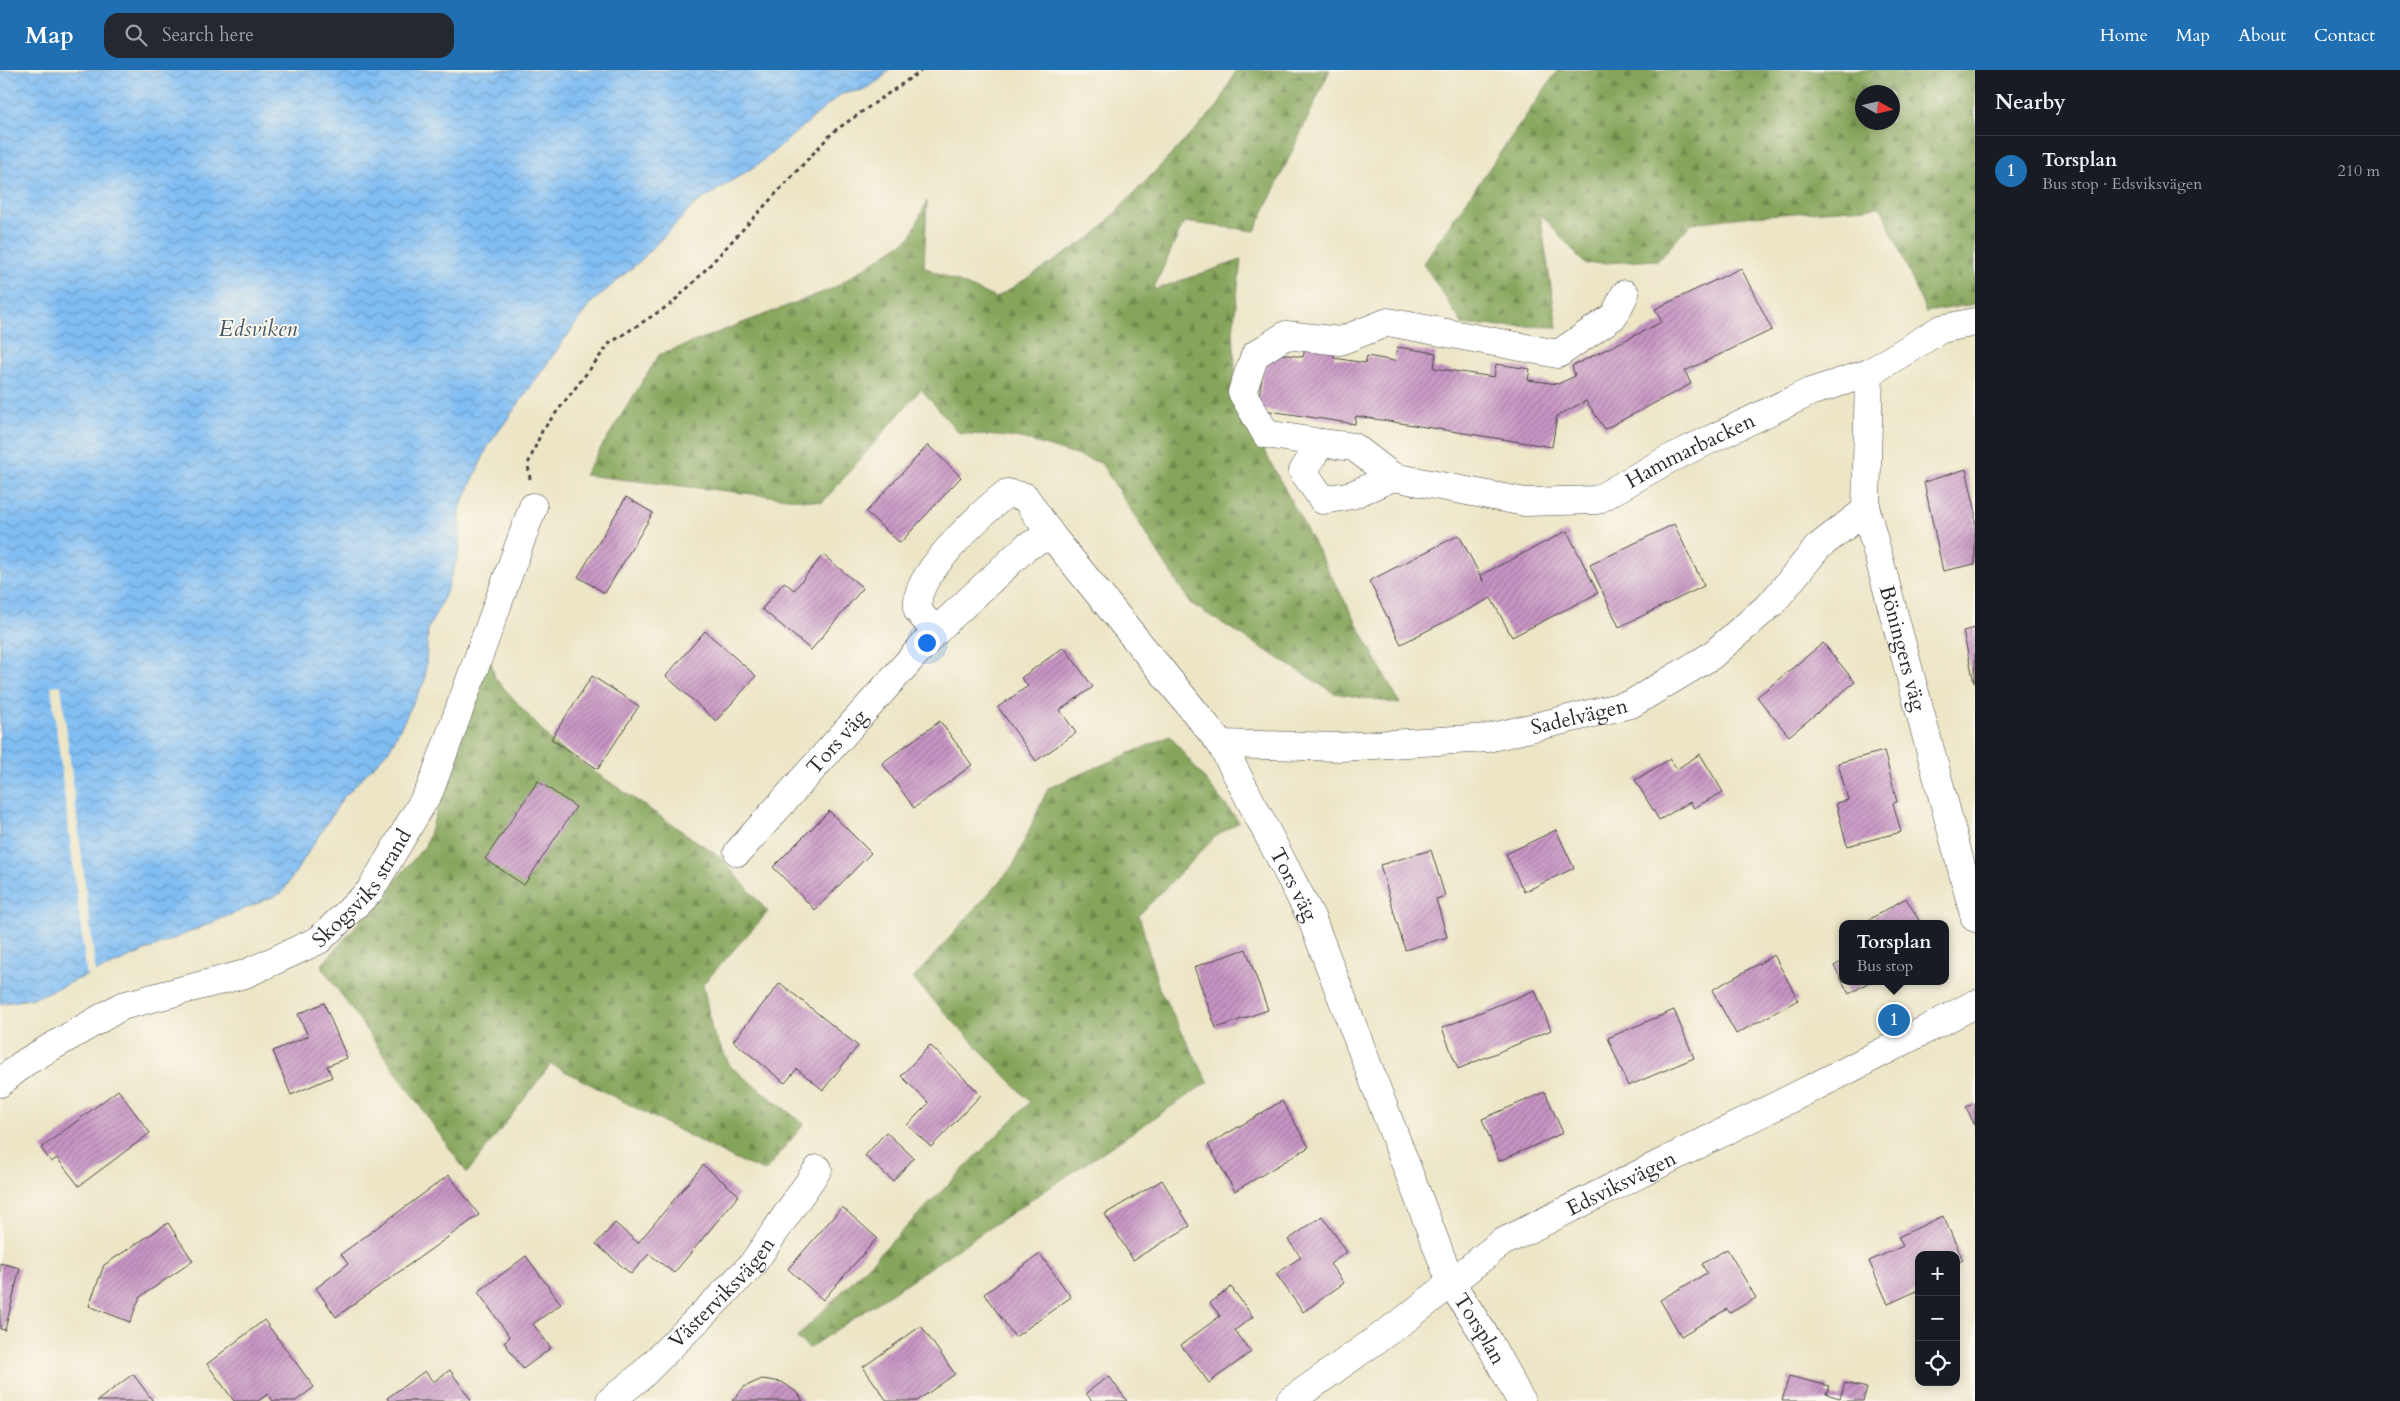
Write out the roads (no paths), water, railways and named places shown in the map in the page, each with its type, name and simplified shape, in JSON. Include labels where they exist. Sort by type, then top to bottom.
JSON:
[{"type":"street","name":"Hammarbacken","points":[[1625,294],[1614,316],[1558,354],[1388,322],[1340,341],[1286,335],[1255,355],[1242,392],[1266,434],[1354,447],[1393,476],[1525,502],[1597,500],[1667,460],[1810,392],[1869,373],[1941,330],[1975,322]]},
{"type":"street","name":"Böningers väg","points":[[1869,373],[1866,510],[1975,918]]},
{"type":"street","points":[[1321,443],[1303,471],[1323,500],[1352,495],[1393,476]]},
{"type":"street","name":"Tors väg","points":[[936,632],[918,611],[919,593],[928,574],[985,510],[1007,493],[1025,497],[1050,535],[1221,744],[1311,917],[1451,1283]]},
{"type":"street","name":"Skogsviks strand","points":[[0,1083],[24,1063],[122,1006],[245,974],[319,940],[370,890],[430,790],[533,507]]},
{"type":"street","name":"Sadelvägen","points":[[1221,744],[1340,747],[1488,738],[1632,704],[1711,656],[1772,603],[1818,546],[1866,510]]},
{"type":"street","name":"Tors väg","points":[[738,852],[936,632],[1026,547],[1050,535]]},
{"type":"street","name":"Edsviksvägen","points":[[1290,1401],[1407,1318],[1501,1243],[1844,1072],[1975,1004]]},
{"type":"street","name":"Västerviksvägen","points":[[610,1401],[641,1376],[752,1265],[818,1169]]},
{"type":"street","name":"Torsplan","points":[[1451,1283],[1486,1337],[1521,1401]]},
{"type":"water","name":"Edsviken","points":[[0,70],[889,70],[881,79],[863,90],[841,94],[760,163],[695,204],[641,260],[590,304],[488,446],[460,508],[459,551],[445,595],[428,629],[425,680],[389,750],[343,798],[282,893],[34,998],[0,1004]]},
{"type":"place","name":"Torsplan","points":[[1894,1020]]}]
